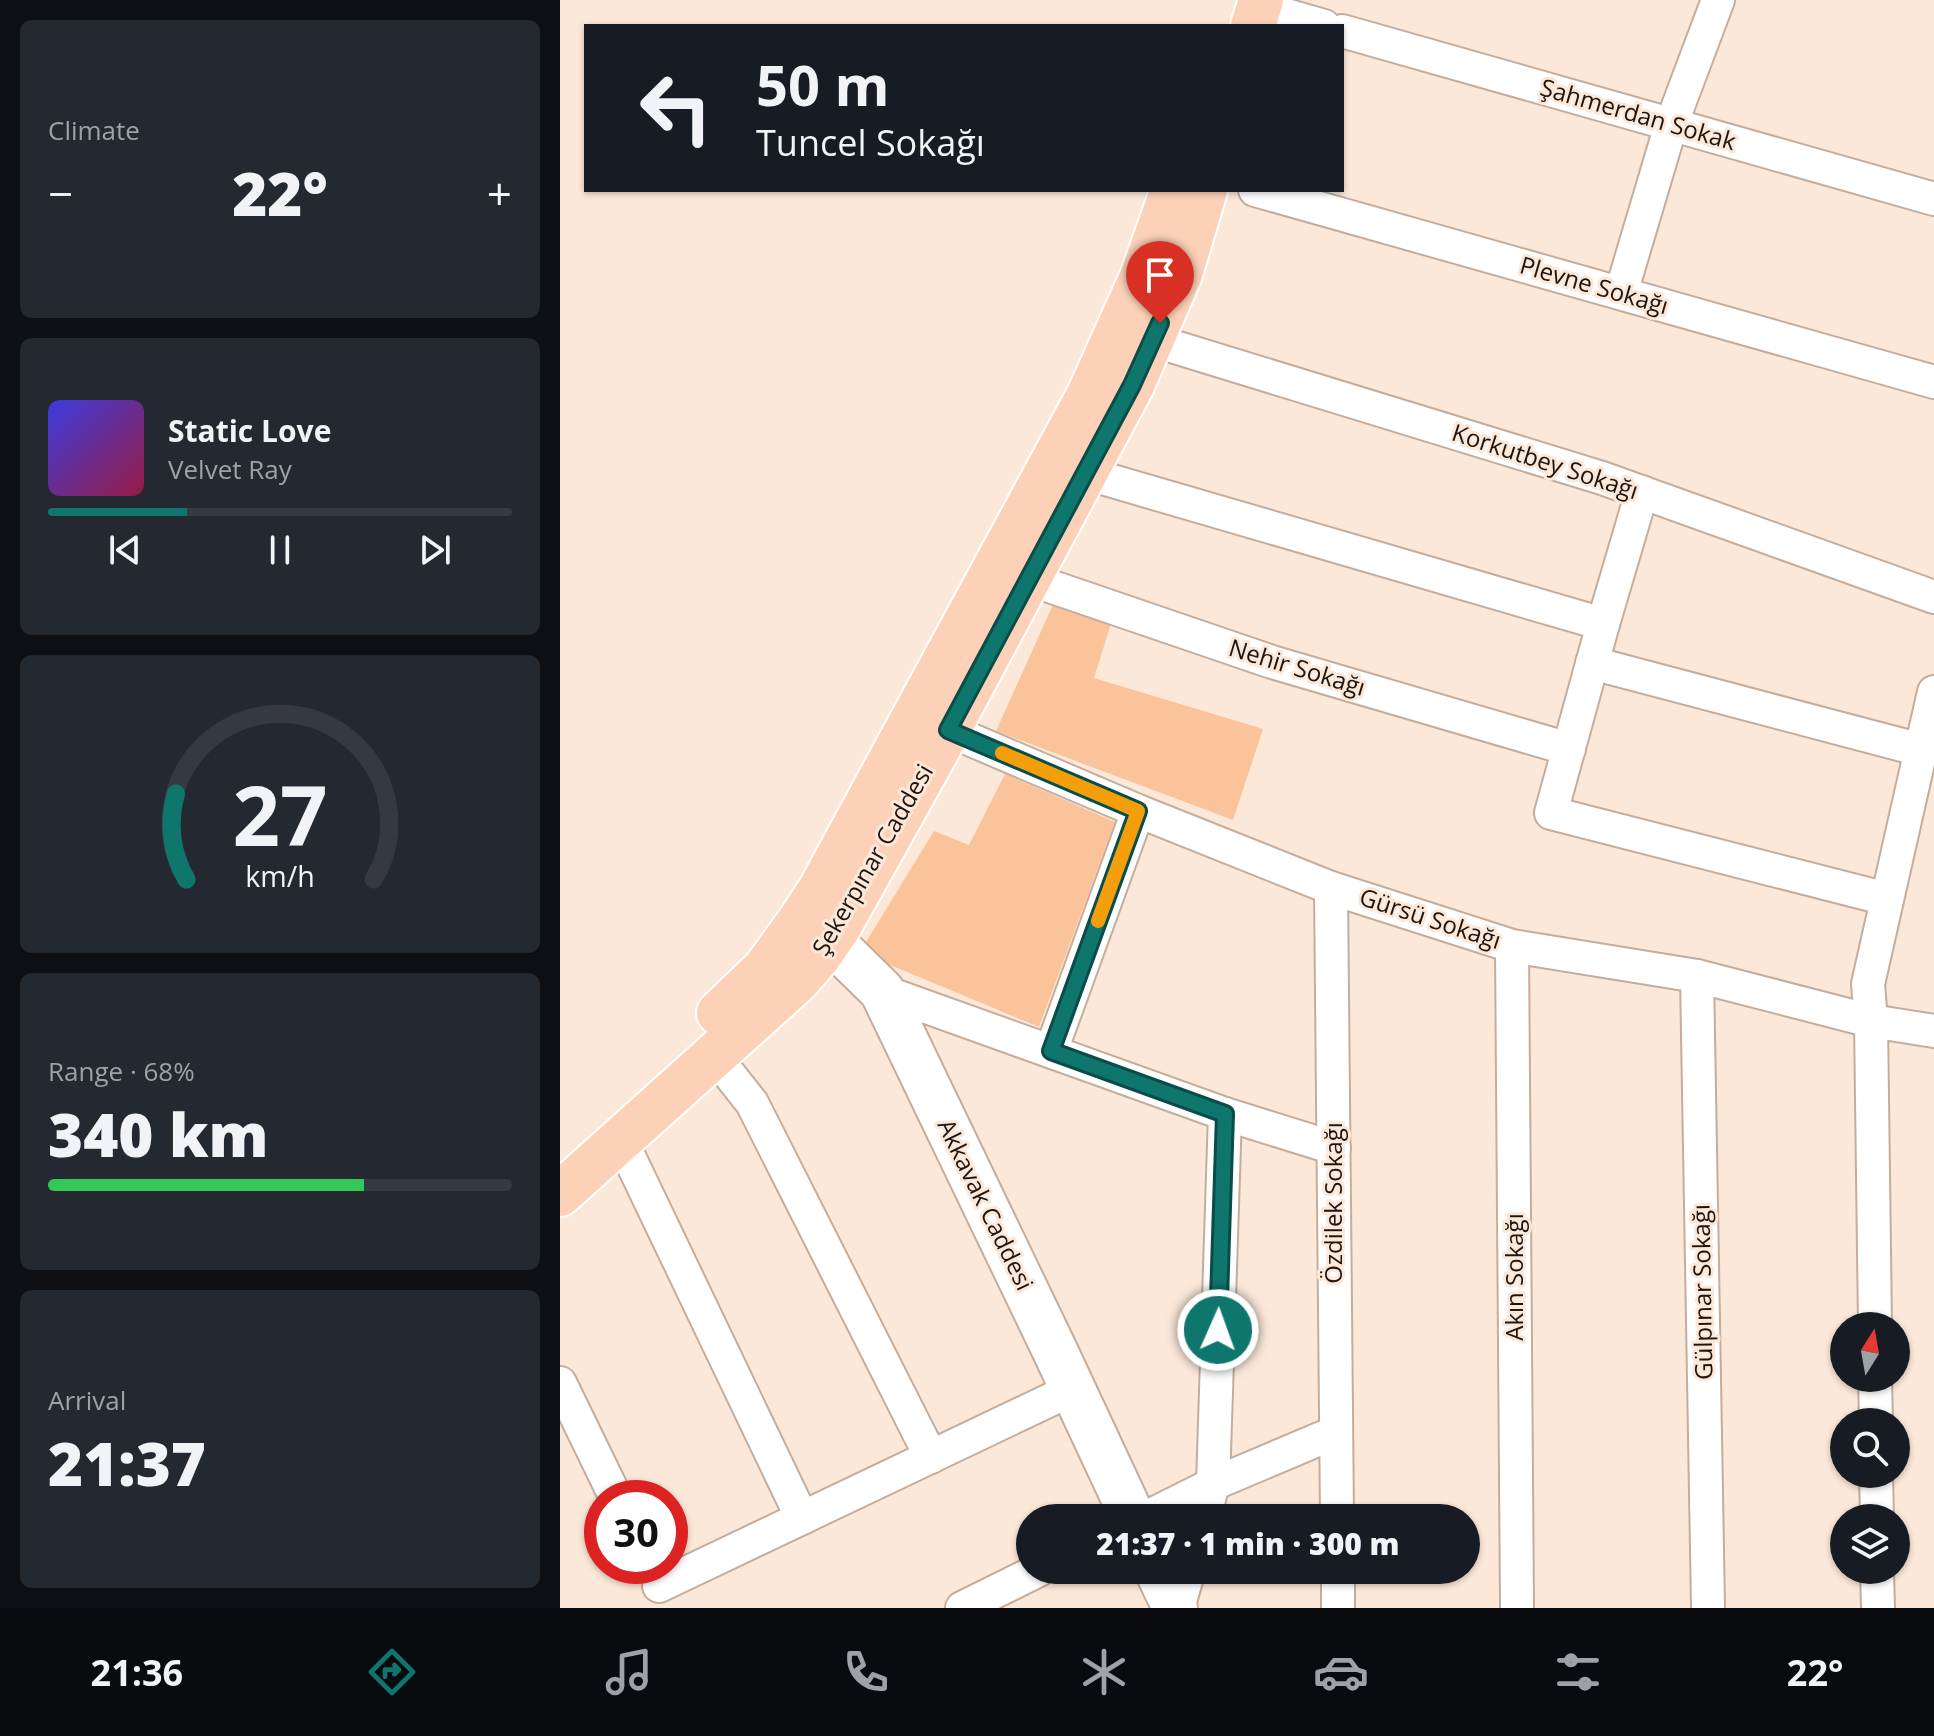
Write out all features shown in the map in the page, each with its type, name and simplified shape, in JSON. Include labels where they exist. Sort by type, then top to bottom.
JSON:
[{"type":"main road","name":"Şekerpınar Caddesi","points":[[560,1194],[797,981],[815,931],[820,890],[1089,395],[1142,277],[1172,192]]},
{"type":"main road","name":"Şekerpınar Caddesi","points":[[560,1153],[739,996],[765,969],[815,931],[948,730],[1132,385],[1180,274],[1204,192]]},
{"type":"street","points":[[1621,293],[1671,125],[1718,0]]},
{"type":"street","points":[[1245,12],[1313,24]]},
{"type":"street","name":"Şahmerdan Sokak","points":[[1344,32],[1934,199]]},
{"type":"street","name":"Plevne Sokağı","points":[[1262,192],[1934,382]]},
{"type":"street","name":"Korkutbey Sokağı","points":[[1152,340],[1602,478],[1934,597]]},
{"type":"street","points":[[1085,473],[1603,624]]},
{"type":"street","points":[[1642,492],[1551,813],[1887,899]]},
{"type":"street","name":"Nehir Sokağı","points":[[1029,579],[1272,662],[1569,749]]},
{"type":"street","points":[[1592,663],[1921,750]]},
{"type":"street","points":[[1875,1312],[1868,984],[1934,692]]},
{"type":"street","name":"Gürsü Sokağı","points":[[948,730],[1138,811],[1331,888],[1512,946],[1697,976],[1871,1021],[1934,1031]]},
{"type":"street","points":[[1051,1051],[1138,811]]},
{"type":"street","name":"Özdilek Sokağı","points":[[1331,888],[1337,1504]]},
{"type":"street","name":"Akkavak Caddesi","points":[[815,931],[882,991],[1126,1504]]},
{"type":"street","name":"Akın Sokağı","points":[[1512,946],[1517,1608]]},
{"type":"street","name":"Gülpınar Sokağı","points":[[1697,976],[1708,1608]]},
{"type":"street","points":[[882,991],[1225,1114],[1334,1148]]},
{"type":"street","points":[[714,1055],[752,1103],[931,1457]]},
{"type":"street","points":[[1208,1504],[1213,1484],[1225,1114]]},
{"type":"street","points":[[621,1140],[802,1518]]},
{"type":"street","points":[[560,1383],[607,1480]]},
{"type":"street","points":[[659,1587],[1073,1389]]},
{"type":"street","points":[[1173,1504],[1336,1432]]},
{"type":"street","points":[[962,1608],[1016,1581]]},
{"type":"street","points":[[1164,1584],[1176,1608]]},
{"type":"street","points":[[1176,1608],[1184,1584]]},
{"type":"street","points":[[1338,1584],[1338,1608]]},
{"type":"street","points":[[1877,1584],[1878,1608]]},
{"type":"shaded area","points":[[1056,598],[1113,617],[1094,678],[1263,729],[1233,820],[996,731]]},
{"type":"shaded area","points":[[1005,774],[1115,822],[1039,1027],[883,962],[863,947],[934,831],[969,845]]},
{"type":"slow traffic","points":[[1002,753],[1138,811],[1098,921]]},
{"type":"route","points":[[1160,323],[1132,385],[948,730],[1138,811],[1051,1051],[1225,1114],[1218,1330]]}]
